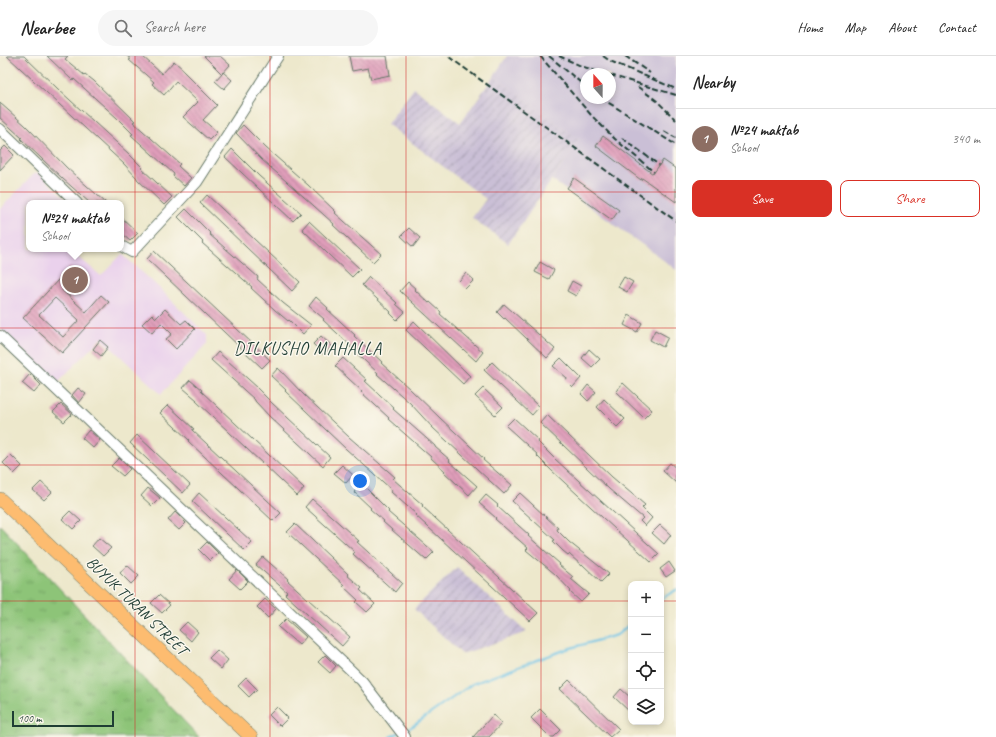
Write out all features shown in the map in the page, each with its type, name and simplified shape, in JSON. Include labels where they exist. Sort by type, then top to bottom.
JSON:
[{"type":"main road","name":"BUYUK TURAN STREET","points":[[0,499],[251,737]]},
{"type":"main road","name":"BUYUK TURAN STREET","points":[[0,510],[240,737]]},
{"type":"street","points":[[124,248],[132,252],[196,182],[278,56]]},
{"type":"street","points":[[0,129],[74,200]]},
{"type":"street","points":[[0,336],[339,659],[362,682],[405,737]]},
{"type":"shaded area","points":[[507,56],[676,56],[676,270],[552,180],[579,140],[494,76]]},
{"type":"shaded area","points":[[494,76],[579,140],[508,244],[472,218],[486,199],[387,124],[414,88],[460,123]]},
{"type":"shaded area","points":[[34,174],[40,174],[67,200],[26,200],[26,252],[73,252],[101,276],[122,254],[207,335],[207,344],[161,394],[101,338],[57,383],[0,329],[0,209]]},
{"type":"shaded area","points":[[457,567],[527,632],[462,654],[414,609]]},
{"type":"green space","points":[[0,525],[199,737],[0,737]]},
{"type":"building","points":[[7,56],[24,56],[129,154],[142,167],[141,168],[172,197],[164,205],[124,164]]},
{"type":"building","points":[[47,56],[68,56],[65,59],[84,75],[85,74],[94,81],[135,121],[133,122],[180,164],[178,166],[191,178],[184,186],[173,176],[174,174],[131,135],[133,134],[117,118],[74,79],[73,81]]},
{"type":"building","points":[[127,56],[142,56],[162,74],[174,61],[217,105],[203,120],[217,132],[209,140],[183,117],[198,102],[176,81],[164,95],[152,84],[154,82],[129,60],[131,59]]},
{"type":"building","points":[[204,56],[220,56],[230,65],[222,74]]},
{"type":"building","points":[[349,56],[387,56],[390,75],[371,79],[368,68],[352,71]]},
{"type":"building","points":[[223,72],[232,80],[224,89],[215,81]]},
{"type":"building","points":[[0,103],[25,125],[67,168],[103,200],[87,200],[0,118]]},
{"type":"building","points":[[243,125],[266,148],[308,185],[336,212],[335,213],[381,254],[373,262],[333,225],[334,224],[261,159],[236,133]]},
{"type":"building","points":[[603,136],[653,174],[663,160],[676,169],[676,202],[642,178],[641,180],[596,146]]},
{"type":"building","points":[[5,146],[14,155],[0,170],[0,151]]},
{"type":"building","points":[[232,149],[259,176],[301,213],[293,221],[225,157]]},
{"type":"building","points":[[574,178],[619,210],[612,220],[567,188]]},
{"type":"building","points":[[207,195],[300,282],[292,291],[200,203]]},
{"type":"building","points":[[186,209],[210,233],[209,234],[258,277],[257,279],[283,303],[311,325],[303,334],[202,243],[203,242],[178,217]]},
{"type":"building","points":[[124,220],[138,233],[130,241],[124,236]]},
{"type":"building","points":[[309,221],[360,269],[352,277],[302,229]]},
{"type":"building","points":[[409,228],[420,238],[413,247],[401,236]]},
{"type":"building","points":[[154,251],[270,360],[262,368],[147,259]]},
{"type":"building","points":[[540,262],[554,270],[549,279],[535,272]]},
{"type":"building","points":[[70,267],[77,273],[62,290],[86,312],[101,295],[109,302],[62,353],[23,318]],"holes":[[[55,298],[79,320],[63,337],[39,315]]]},
{"type":"building","points":[[466,273],[474,280],[466,288],[459,281]]},
{"type":"building","points":[[369,277],[405,312],[397,320],[390,313],[391,312],[362,285]]},
{"type":"building","points":[[624,277],[633,282],[627,292],[618,287]]},
{"type":"building","points":[[572,281],[581,286],[576,296],[567,291]]},
{"type":"building","points":[[408,282],[429,303],[430,302],[441,312],[440,314],[483,352],[476,361],[400,291]]},
{"type":"building","points":[[316,297],[382,362],[381,363],[484,459],[483,460],[512,485],[504,494],[433,428],[410,403],[377,374],[378,373],[309,306]]},
{"type":"building","points":[[504,304],[555,349],[547,358],[497,312]]},
{"type":"building","points":[[165,309],[181,324],[186,320],[195,329],[176,349],[166,339],[172,334],[161,323],[152,333],[142,324],[152,314],[156,318]]},
{"type":"building","points":[[629,315],[642,323],[637,332],[624,325]]},
{"type":"building","points":[[414,321],[470,376],[463,384],[406,330]]},
{"type":"building","points":[[655,330],[668,337],[663,347],[650,340]]},
{"type":"building","points":[[321,336],[332,346],[324,355],[313,344]]},
{"type":"building","points":[[100,340],[108,347],[101,356],[93,349]]},
{"type":"building","points":[[589,349],[600,359],[592,367],[582,358]]},
{"type":"building","points":[[218,352],[330,457],[323,466],[211,360]]},
{"type":"building","points":[[343,358],[367,380],[365,381],[394,408],[393,409],[477,486],[469,495],[444,472],[445,471],[431,457],[388,419],[389,418],[335,366]]},
{"type":"building","points":[[561,358],[581,378],[573,387],[566,380],[567,378],[553,366]]},
{"type":"building","points":[[492,362],[539,407],[532,415],[484,370]]},
{"type":"building","points":[[278,368],[303,394],[349,437],[395,477],[393,479],[423,505],[422,506],[538,613],[530,621],[415,515],[416,514],[391,492],[392,490],[346,449],[271,376]]},
{"type":"building","points":[[30,374],[41,385],[34,393],[22,383]]},
{"type":"building","points":[[190,380],[304,488],[297,496],[183,388]]},
{"type":"building","points":[[623,383],[652,410],[644,418],[616,391]]},
{"type":"building","points":[[588,385],[596,392],[588,401],[581,394]]},
{"type":"building","points":[[78,388],[86,394],[79,403],[72,395]]},
{"type":"building","points":[[483,388],[503,407],[495,415],[475,396]]},
{"type":"building","points":[[604,399],[625,419],[617,427],[597,407]]},
{"type":"building","points":[[61,404],[72,414],[64,422],[53,412]]},
{"type":"building","points":[[168,405],[194,429],[192,430],[281,513],[273,521],[160,413]]},
{"type":"building","points":[[547,415],[612,477],[645,505],[642,508],[652,518],[645,526],[640,521],[643,518],[609,489],[540,423]]},
{"type":"building","points":[[514,418],[539,441],[538,442],[555,459],[659,554],[651,562],[551,470],[537,456],[538,455],[506,426]]},
{"type":"building","points":[[89,430],[100,440],[93,448],[82,438]]},
{"type":"building","points":[[137,435],[190,485],[183,493],[130,443]]},
{"type":"building","points":[[11,455],[22,466],[14,474],[3,463]]},
{"type":"building","points":[[119,458],[130,469],[123,476],[111,466]]},
{"type":"building","points":[[670,463],[676,468],[676,483],[663,471]]},
{"type":"building","points":[[342,465],[353,475],[346,483],[334,473]]},
{"type":"building","points":[[41,482],[52,492],[44,500],[33,490]]},
{"type":"building","points":[[362,484],[389,511],[388,512],[434,552],[426,560],[383,522],[384,521],[354,492]]},
{"type":"building","points":[[148,488],[160,498],[152,506],[141,496]]},
{"type":"building","points":[[199,493],[252,542],[244,550],[192,501]]},
{"type":"building","points":[[520,493],[558,528],[557,530],[569,542],[609,574],[601,582],[583,565],[582,566],[569,554],[568,555],[563,551],[553,541],[555,540],[512,501]]},
{"type":"building","points":[[486,495],[529,535],[528,536],[560,564],[559,565],[573,577],[571,579],[589,594],[581,602],[570,592],[571,591],[555,574],[526,550],[528,548],[479,503]]},
{"type":"building","points":[[312,499],[359,541],[357,542],[402,583],[395,592],[353,554],[355,552],[305,507]]},
{"type":"building","points":[[70,511],[81,521],[73,529],[62,519]]},
{"type":"building","points":[[175,512],[186,523],[179,530],[168,520]]},
{"type":"building","points":[[295,524],[362,588],[360,590],[375,604],[367,612],[356,602],[358,600],[343,586],[344,585],[287,532]]},
{"type":"building","points":[[660,525],[671,535],[664,544],[652,533]]},
{"type":"building","points":[[99,538],[111,548],[103,556],[92,546]]},
{"type":"building","points":[[207,542],[218,553],[210,561],[199,550]]},
{"type":"building","points":[[263,557],[350,637],[342,646],[285,594],[287,592],[256,565]]},
{"type":"building","points":[[669,562],[675,571],[666,577],[660,569]]},
{"type":"building","points":[[127,565],[139,576],[131,584],[120,573]]},
{"type":"building","points":[[237,570],[248,581],[240,589],[229,579]]},
{"type":"building","points":[[159,595],[170,605],[162,613],[151,603]]},
{"type":"building","points":[[265,599],[276,609],[268,618],[257,607]]},
{"type":"building","points":[[286,619],[306,637],[299,645],[278,627]]},
{"type":"building","points":[[187,622],[198,632],[191,641],[179,630]]},
{"type":"building","points":[[217,650],[228,660],[221,669],[209,658]]},
{"type":"building","points":[[325,655],[336,666],[330,673],[318,662]]},
{"type":"building","points":[[246,678],[257,689],[249,697],[238,686]]},
{"type":"building","points":[[569,680],[619,729],[610,737],[560,689]]},
{"type":"building","points":[[621,689],[628,695],[628,710],[614,697]]},
{"type":"building","points":[[277,707],[288,718],[280,726],[269,715]]},
{"type":"building","points":[[540,709],[561,730],[554,737],[550,737],[531,718]]},
{"type":"building","points":[[493,715],[502,723],[489,737],[473,737]]},
{"type":"waterway","points":[[664,597],[676,590]]},
{"type":"waterway","points":[[404,731],[472,684],[567,649],[617,635],[628,626]]},
{"type":"waterway","points":[[390,737],[398,733]]},
{"type":"railway","points":[[540,56],[591,115],[615,139],[654,172]]},
{"type":"railway","points":[[549,56],[580,82]]},
{"type":"railway","points":[[559,56],[587,68]]},
{"type":"railway","points":[[603,56],[610,61],[676,89]]},
{"type":"railway","points":[[625,56],[650,73]]},
{"type":"railway","points":[[449,57],[676,221]]},
{"type":"railway","points":[[616,77],[676,95]]},
{"type":"railway","points":[[638,87],[657,101],[676,120]]},
{"type":"railway","points":[[611,104],[676,145]]},
{"type":"railway","points":[[664,131],[676,138]]},
{"type":"railway","points":[[622,138],[659,165]]},
{"type":"place","name":"№24 maktab","points":[[75,280]]},
{"type":"district","name":"DILKUSHO MAHALLA","points":[[308,348]]}]
